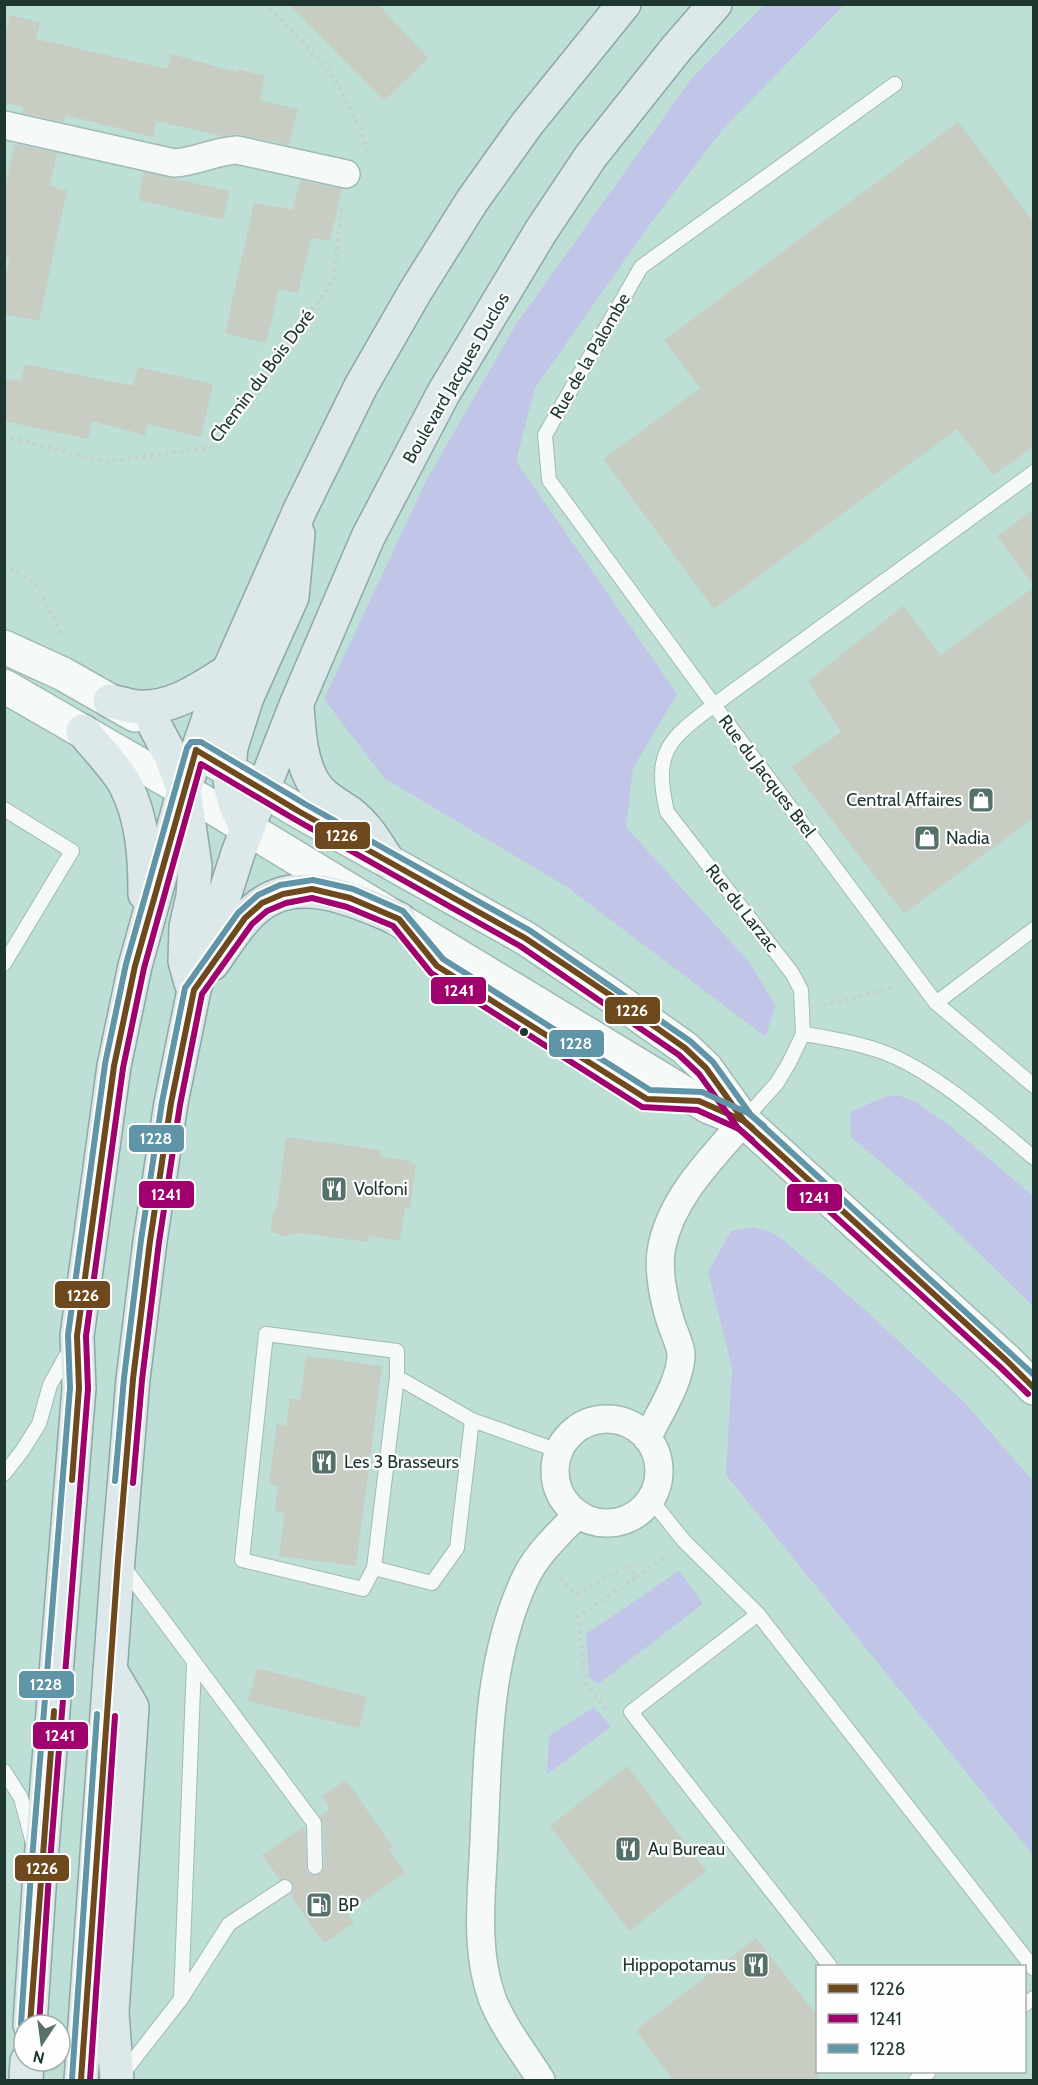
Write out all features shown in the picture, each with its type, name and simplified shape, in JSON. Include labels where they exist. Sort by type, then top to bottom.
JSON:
[{"type":"main road","points":[[31,2013],[40,1873],[80,1388],[76,1336],[114,1066],[135,966],[184,789],[196,750],[226,672],[300,510],[361,386],[415,292],[472,201],[527,124],[624,4]]},
{"type":"main road","name":"Boulevard Jacques Duclos","points":[[81,2080],[133,1379],[150,1241],[171,1103],[194,990],[247,828],[296,705],[368,537],[443,394],[542,231],[591,156],[715,4]]},
{"type":"main road","points":[[247,828],[236,806],[231,788],[229,769],[231,747],[247,697],[292,597],[300,510]]},
{"type":"main road","points":[[4,647],[63,674],[525,938],[685,1048],[706,1068],[744,1120],[1034,1388]]},
{"type":"main road","points":[[110,701],[138,707],[168,704],[186,697],[226,672]]},
{"type":"main road","points":[[4,686],[184,789],[699,1101],[744,1120]]},
{"type":"main road","points":[[296,705],[301,748],[312,781],[328,800],[351,814],[369,832],[388,861]]},
{"type":"main road","points":[[155,726],[171,756],[184,789],[195,866],[193,896],[186,927],[185,961],[194,990]]},
{"type":"main road","points":[[83,731],[125,784],[133,802],[142,836],[145,865],[144,935]]},
{"type":"main road","points":[[194,990],[245,918],[262,903],[283,894],[312,889],[350,898],[399,919]]},
{"type":"main road","points":[[110,1670],[132,1707],[112,2013],[118,2080]]},
{"type":"street","points":[[4,125],[174,163],[186,163],[227,150],[237,150],[346,174]]},
{"type":"street","points":[[647,1438],[678,1378],[681,1352],[665,1305],[662,1283],[662,1247],[676,1209],[695,1179],[744,1120]]},
{"type":"street","points":[[600,1419],[618,1420],[634,1427],[647,1438],[656,1452],[660,1468],[658,1484],[651,1500],[640,1511],[626,1520],[609,1523],[593,1521],[578,1514],[566,1502],[557,1486],[555,1468],[559,1451],[569,1436],[583,1425],[600,1419]]},
{"type":"street","points":[[542,2080],[493,2000],[484,1965],[481,1920],[490,1723],[498,1667],[506,1633],[524,1581],[539,1554],[578,1514]]},
{"type":"lane","name":"Rue de la Palombe","points":[[714,705],[549,480],[545,435],[641,267],[895,84]]},
{"type":"lane","name":"Rue du Jacques Brel","points":[[1034,472],[714,705],[936,1003],[1034,1086]]},
{"type":"lane","name":"Rue du Larzac","points":[[714,705],[682,729],[668,746],[662,762],[661,785],[667,812],[792,973],[801,990],[803,1034],[777,1083],[744,1120]]},
{"type":"lane","points":[[4,964],[72,850],[7,815]]},
{"type":"lane","points":[[936,1003],[1034,929]]},
{"type":"lane","points":[[803,1034],[844,1040],[882,1051],[923,1071],[1004,1132],[1034,1158]]},
{"type":"lane","points":[[266,1334],[397,1351],[397,1377],[374,1568],[363,1589],[242,1560],[266,1334]]},
{"type":"lane","points":[[4,1474],[39,1424],[50,1385],[76,1336]]},
{"type":"lane","points":[[397,1377],[472,1420],[559,1451]]},
{"type":"lane","points":[[374,1568],[432,1583],[457,1548],[472,1420]]},
{"type":"lane","points":[[651,1500],[684,1541],[758,1614],[1034,1969]]},
{"type":"lane","points":[[118,1560],[314,1823],[315,1867]]},
{"type":"lane","points":[[758,1614],[632,1712],[829,1965]]},
{"type":"lane","points":[[181,1999],[194,1663]]},
{"type":"lane","points":[[4,1771],[21,1798],[40,1873]]},
{"type":"lane","points":[[118,2080],[181,1999],[229,1924],[285,1887]]},
{"type":"path","points":[[264,4],[333,75],[360,128],[372,161],[346,174]]},
{"type":"path","name":"Chemin du Bois Doré","points":[[4,436],[105,462],[213,447],[333,281],[346,174]]},
{"type":"path","points":[[802,1009],[856,998],[918,978]]},
{"type":"path","points":[[636,1577],[666,1555]]},
{"type":"shaded area","points":[[765,4],[844,5],[724,128],[647,228],[535,388],[516,461],[677,694],[633,768],[626,827],[749,962],[775,1005],[766,1037],[567,887],[384,778],[324,699],[427,479],[517,323],[692,78]]},
{"type":"shaded area","points":[[887,1096],[900,1096],[914,1101],[950,1126],[1033,1196],[1033,1306],[916,1192],[851,1137],[850,1112]]},
{"type":"shaded area","points":[[753,1227],[769,1231],[781,1238],[863,1308],[965,1403],[1033,1481],[1033,1855],[726,1475],[732,1368],[708,1272],[731,1231]]},
{"type":"shaded area","points":[[679,1571],[703,1604],[598,1684],[589,1677],[586,1634]]},
{"type":"shaded area","points":[[594,1707],[611,1727],[547,1774],[549,1736]]},
{"type":"building","points":[[289,4],[378,4],[428,58],[384,101]]},
{"type":"building","points":[[10,15],[40,22],[36,39],[168,69],[171,54],[237,72],[238,69],[265,76],[260,100],[298,109],[289,145],[240,135],[222,136],[156,121],[153,137],[66,115],[64,122],[22,113],[23,107],[4,103],[4,40]]},
{"type":"building","points":[[958,122],[1034,223],[1034,446],[993,475],[957,429],[714,609],[603,459],[700,388],[664,340]]},
{"type":"building","points":[[15,144],[57,153],[50,186],[67,191],[39,321],[4,314],[4,282],[10,258],[4,257],[4,192]]},
{"type":"building","points":[[144,172],[230,191],[223,220],[138,200]]},
{"type":"building","points":[[300,180],[342,189],[330,241],[311,238],[298,293],[279,289],[266,343],[225,333],[254,203],[293,210]]},
{"type":"building","points":[[25,364],[133,386],[138,367],[213,384],[201,437],[148,424],[145,435],[92,421],[88,439],[4,421],[4,378],[21,381]]},
{"type":"building","points":[[1034,509],[1034,586],[997,536]]},
{"type":"building","points":[[1034,587],[1034,817],[904,914],[791,767],[841,732],[808,681],[903,606],[940,655]]},
{"type":"building","points":[[286,1137],[381,1150],[380,1157],[411,1161],[410,1164],[416,1164],[410,1208],[405,1208],[400,1241],[369,1236],[368,1242],[299,1233],[285,1236],[271,1232],[272,1217],[277,1207]]},
{"type":"building","name":"Les 3 Brasseurs","points":[[306,1356],[382,1366],[356,1566],[279,1556],[285,1513],[275,1511],[278,1486],[269,1483],[277,1424],[286,1426],[290,1398],[300,1400]]},
{"type":"building","points":[[257,1668],[367,1697],[359,1728],[248,1701]]},
{"type":"building","name":"Au Bureau","points":[[627,1766],[706,1871],[629,1931],[550,1826]]},
{"type":"building","points":[[346,1780],[393,1847],[389,1850],[405,1873],[347,1913],[354,1923],[324,1943],[290,1895],[294,1887],[292,1882],[285,1878],[280,1880],[262,1855],[305,1826],[307,1871],[311,1875],[320,1874],[324,1867],[323,1823],[320,1816],[330,1809],[322,1796]]},
{"type":"building","points":[[756,1938],[816,2014],[818,2080],[673,2080],[636,2030]]},
{"type":"transit line","name":"1228","points":[[22,2013],[70,1388],[68,1335],[105,1064],[126,964],[187,748],[191,742],[201,742],[305,804],[529,930],[690,1041],[713,1062],[751,1115],[1034,1375]]},
{"type":"transit line","name":"1226","points":[[196,750],[300,812],[525,938],[610,995],[685,1048],[706,1068],[744,1121],[752,1128]]},
{"type":"transit line","name":"1226","points":[[72,1480],[79,1388],[77,1336],[114,1066],[135,966],[196,750]]},
{"type":"transit line","name":"1241","points":[[40,2013],[88,1389],[86,1336],[123,1068],[144,968],[201,764],[520,946],[679,1055],[699,1074],[738,1128],[1028,1394]]},
{"type":"transit line","name":"1228","points":[[115,1481],[124,1378],[141,1240],[162,1102],[185,988],[238,913],[258,895],[280,885],[313,880],[353,889],[403,911],[443,959],[650,1090],[702,1092],[748,1113],[764,1126]]},
{"type":"transit line","name":"1226","points":[[81,2080],[133,1379],[150,1241],[171,1103],[194,990],[245,918],[262,903],[283,894],[312,889],[350,898],[399,919],[437,966],[647,1099],[699,1101],[744,1121],[1034,1388]]},
{"type":"transit line","name":"1241","points":[[133,1483],[142,1380],[159,1242],[180,1105],[202,994],[252,924],[267,911],[286,903],[312,898],[347,907],[393,926],[431,973],[642,1107],[697,1110],[739,1129],[752,1140]]},
{"type":"transit line","name":"1226","points":[[31,2013],[54,1711]]},
{"type":"transit line","name":"1228","points":[[72,2079],[97,1714]]},
{"type":"transit line","name":"1241","points":[[90,2080],[115,1716]]},
{"type":"place","name":"Central Affaires","points":[[981,800]]},
{"type":"place","name":"Nadia","points":[[927,838]]},
{"type":"place","name":"Volfoni","points":[[334,1189]]},
{"type":"place","name":"Les 3 Brasseurs","points":[[324,1462]]},
{"type":"place","name":"Au Bureau","points":[[628,1849]]},
{"type":"place","name":"BP","points":[[319,1905]]},
{"type":"place","name":"Hippopotamus","points":[[756,1965]]}]
